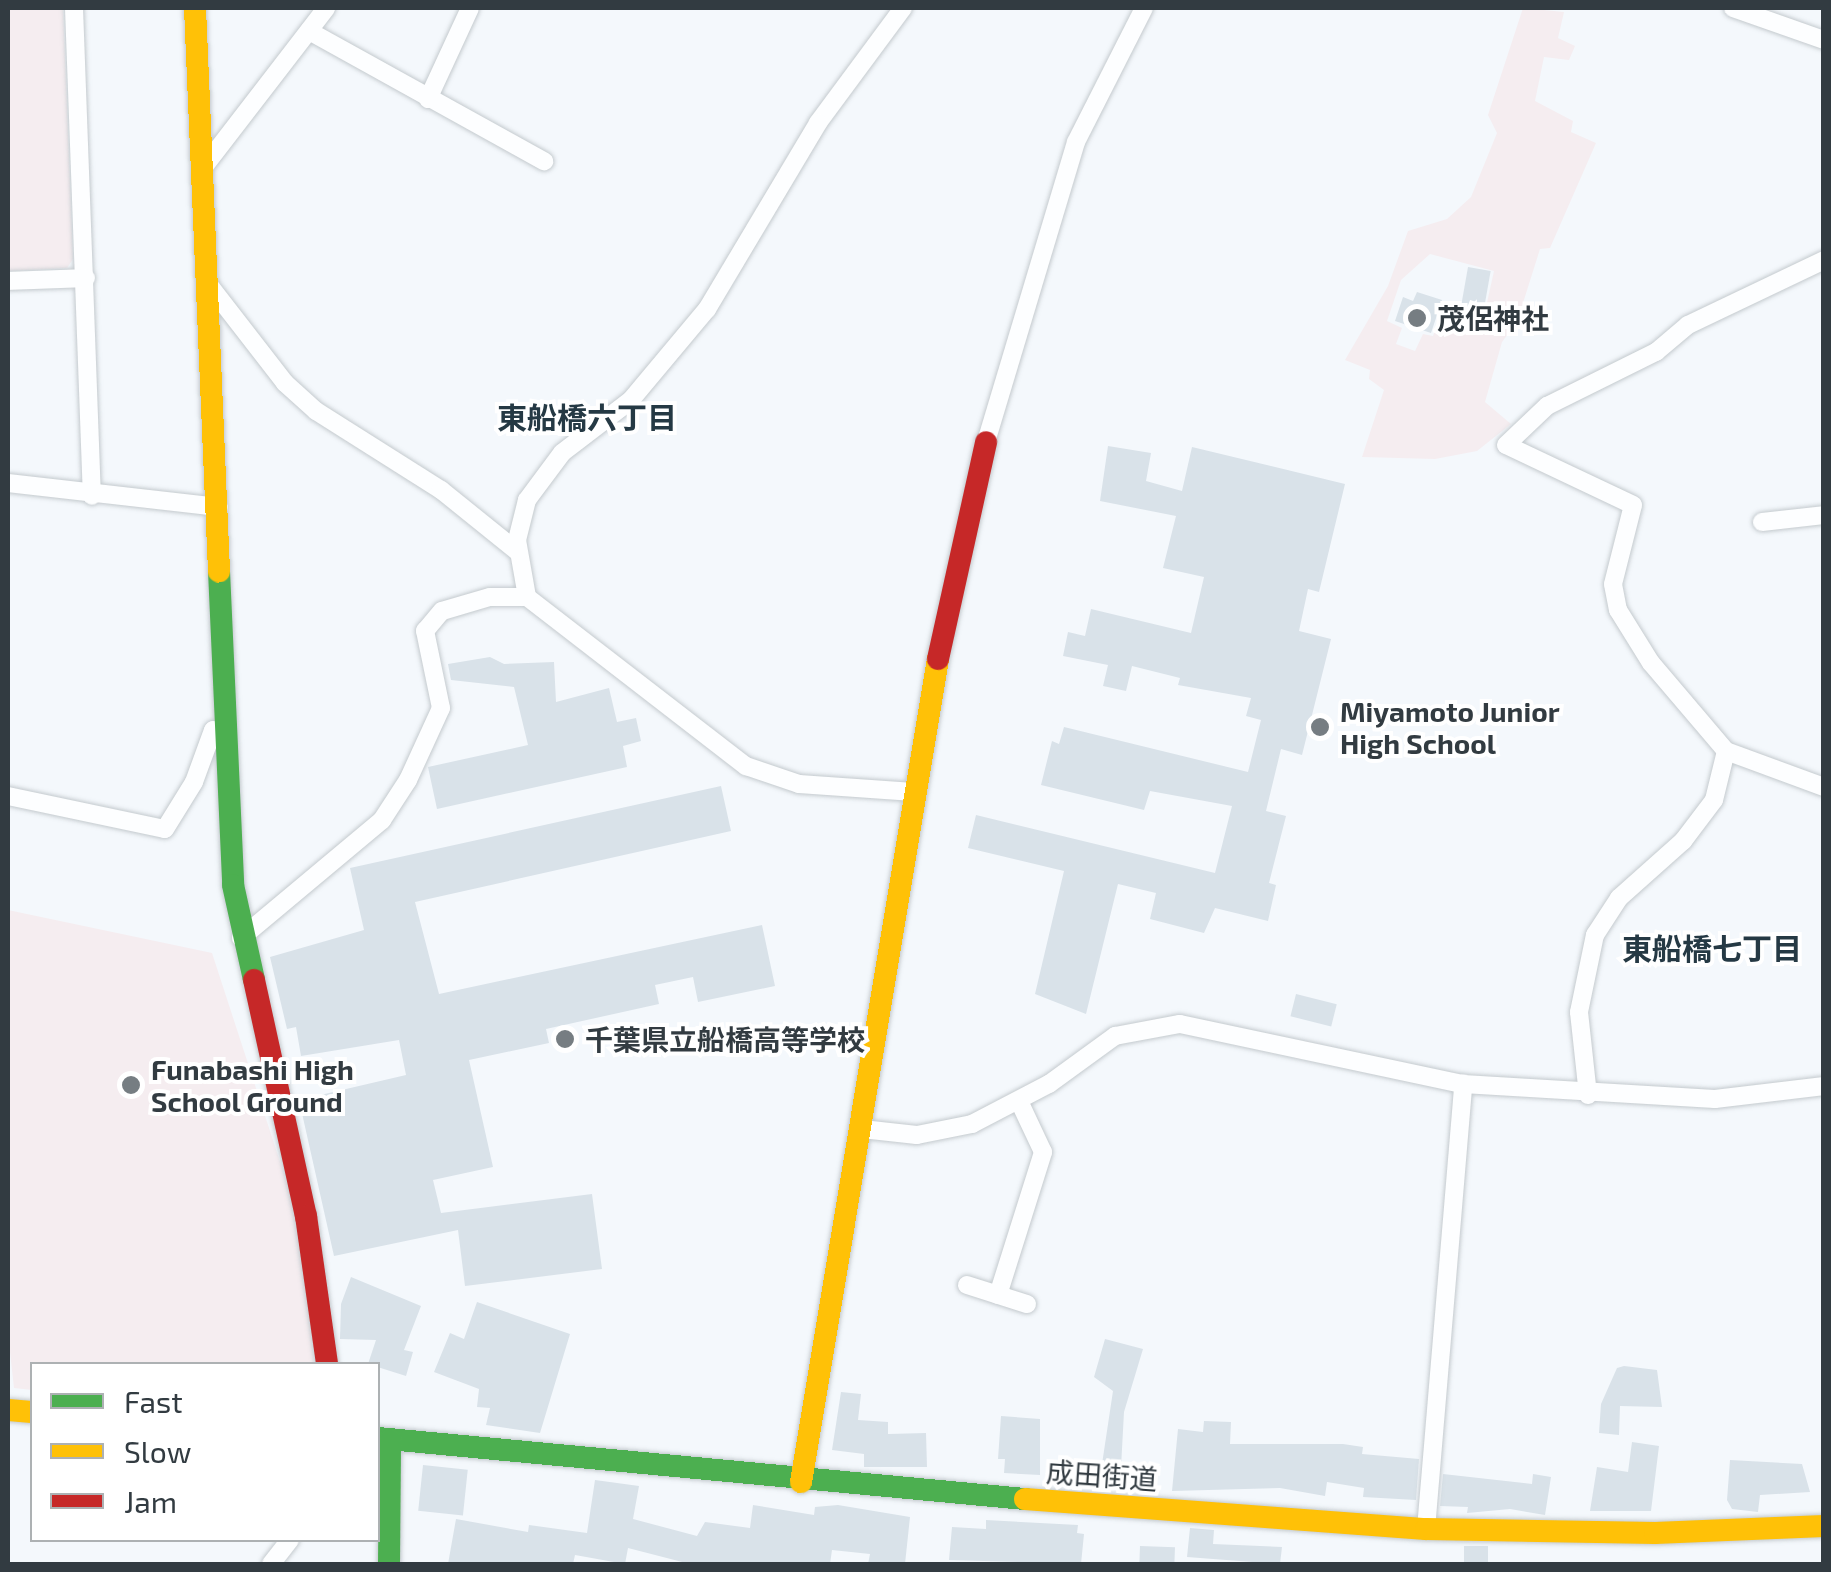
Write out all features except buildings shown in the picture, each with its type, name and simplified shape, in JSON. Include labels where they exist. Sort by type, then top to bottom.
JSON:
[{"type":"street","points":[[74,8],[92,496]]},
{"type":"street","points":[[195,8],[219,508],[224,732],[242,938],[306,1216],[327,1362]]},
{"type":"street","points":[[203,168],[326,8]]},
{"type":"street","points":[[428,98],[470,8]]},
{"type":"street","points":[[527,597],[518,552],[527,500],[562,453],[632,400],[707,309],[818,123],[903,8]]},
{"type":"street","points":[[801,1482],[951,586],[986,442],[1076,142],[1144,8]]},
{"type":"street","points":[[1733,8],[1824,40]]},
{"type":"street","points":[[310,31],[544,161]]},
{"type":"street","points":[[1824,260],[1688,325],[1656,352],[1546,406],[1506,445],[1633,505],[1614,584],[1618,610],[1652,663],[1726,751],[1824,786]]},
{"type":"street","points":[[8,282],[86,278]]},
{"type":"street","points":[[206,281],[284,383],[316,411],[441,490],[518,552]]},
{"type":"street","points":[[8,482],[92,496],[219,508]]},
{"type":"street","points":[[1762,522],[1824,515]]},
{"type":"street","points":[[242,938],[382,820],[408,780],[440,708],[425,631],[442,612],[490,597],[527,597],[746,766],[799,784],[914,792]]},
{"type":"street","points":[[8,796],[165,829],[194,782],[213,730],[224,732]]},
{"type":"street","points":[[1588,1096],[1579,1012],[1595,935],[1619,898],[1682,841],[1714,800],[1726,751]]},
{"type":"street","points":[[862,1129],[944,1132],[1019,1101],[1115,1036],[1180,1024],[1463,1084],[1588,1096],[1715,1099],[1824,1086]]},
{"type":"street","points":[[1426,1528],[1463,1084]]},
{"type":"street","points":[[998,1295],[1043,1152],[1019,1101]]},
{"type":"street","points":[[968,1286],[1027,1304]]},
{"type":"street","points":[[384,1439],[389,1564]]},
{"type":"street","name":"成田街道","points":[[384,1439],[801,1482],[1426,1528],[1656,1534],[1824,1526]]},
{"type":"street","points":[[271,1564],[288,1542]]},
{"type":"shaded area","points":[[8,8],[63,8],[73,259],[67,268],[8,271]]},
{"type":"shaded area","points":[[1523,8],[1564,12],[1558,38],[1575,46],[1569,60],[1544,57],[1535,101],[1573,121],[1571,132],[1596,143],[1550,248],[1540,249],[1517,322],[1502,342],[1485,402],[1511,424],[1477,451],[1435,459],[1362,457],[1384,390],[1369,379],[1370,370],[1345,360],[1388,286],[1408,231],[1447,219],[1471,197],[1497,133],[1488,115]],"holes":[[[1430,254],[1494,271],[1484,316],[1436,327],[1433,336],[1423,334],[1415,351],[1396,344],[1402,328],[1387,321],[1401,280]]]},
{"type":"shaded area","name":"Funabashi High School Ground","points":[[8,910],[212,953],[298,1217],[314,1362],[30,1362],[30,1390],[14,1388],[8,1334]]},
{"type":"traffic: fast","points":[[219,571],[233,885],[254,980]]},
{"type":"traffic: fast","points":[[380,1438],[1025,1499]]},
{"type":"traffic: fast","points":[[389,1564],[390,1440]]},
{"type":"traffic: slow","points":[[195,8],[219,571]]},
{"type":"traffic: slow","points":[[801,1482],[938,659]]},
{"type":"traffic: slow","points":[[8,1410],[30,1412]]},
{"type":"traffic: slow","points":[[1025,1499],[1426,1529],[1655,1533],[1824,1526]]},
{"type":"traffic: jam","points":[[938,659],[986,442]]},
{"type":"traffic: jam","points":[[254,980],[306,1216],[327,1362]]},
{"type":"place","name":"茂侶神社","points":[[1417,318]]},
{"type":"place","name":"Miyamoto Junior High School","points":[[1320,727]]},
{"type":"place","name":"千葉県立船橋高等学校","points":[[565,1039]]},
{"type":"place","name":"Funabashi High School Ground","points":[[131,1085]]},
{"type":"district","name":"東船橋六丁目","points":[[587,417]]},
{"type":"district","name":"東船橋七丁目","points":[[1712,948]]}]
